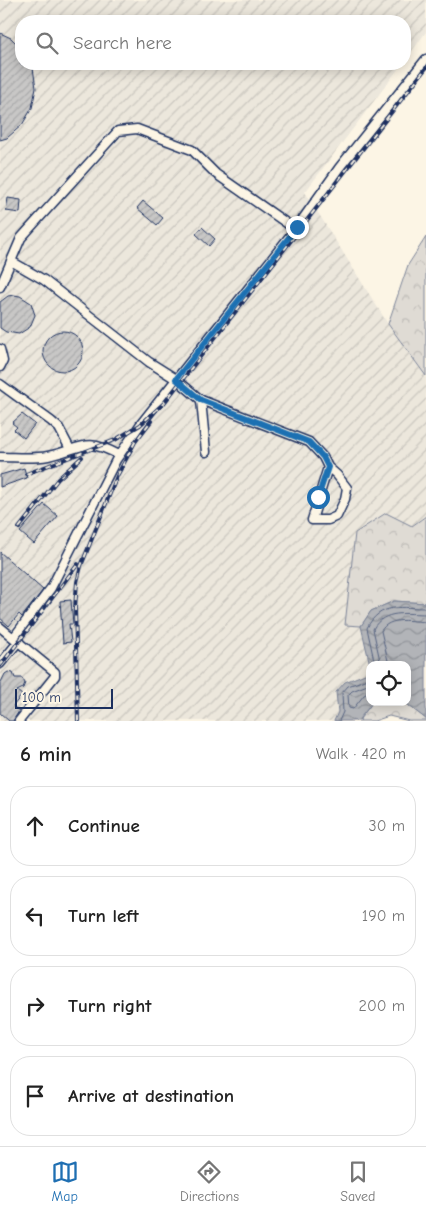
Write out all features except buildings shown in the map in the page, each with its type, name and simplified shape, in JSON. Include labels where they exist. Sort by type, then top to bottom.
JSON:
[{"type":"lane","points":[[0,664],[51,588],[119,455],[140,425],[426,59]]},
{"type":"lane","points":[[0,287],[21,238],[118,131],[137,129],[192,150],[216,174],[295,229]]},
{"type":"lane","points":[[11,260],[44,280],[148,362],[176,379],[201,400],[309,442],[347,488],[345,499],[337,516],[328,520],[312,520],[328,467]]},
{"type":"lane","points":[[0,349],[2,361],[0,366]]},
{"type":"lane","points":[[0,384],[59,428],[70,449]]},
{"type":"lane","points":[[201,400],[206,452]]},
{"type":"lane","points":[[0,457],[46,456],[81,445],[94,444],[119,455]]},
{"type":"lane","points":[[0,627],[55,672],[55,676],[19,721]]},
{"type":"shaded area","points":[[0,0],[426,0],[426,32],[411,52],[411,15],[15,15],[15,70],[397,70],[305,192],[388,324],[426,376],[426,516],[412,526],[345,625],[361,626],[369,661],[366,661],[366,674],[345,682],[334,721],[0,721]]},
{"type":"green space","points":[[426,237],[426,376],[388,324],[408,265]]},
{"type":"green space","points":[[386,513],[412,526],[426,516],[426,603],[394,601],[371,611],[361,626],[345,625],[355,533]]},
{"type":"green space","points":[[370,706],[409,706],[426,721],[409,721],[389,716],[374,721],[360,721]]},
{"type":"water","points":[[394,601],[426,603],[426,719],[409,706],[411,706],[411,661],[369,661],[361,626],[371,611]]},
{"type":"water","points":[[366,674],[366,706],[370,706],[360,718],[360,721],[334,721],[338,712],[336,692],[345,682]]},
{"type":"railway","points":[[26,474],[115,440],[140,425],[164,403],[426,68]]},
{"type":"railway","points":[[78,721],[75,608],[77,582],[81,566],[117,476],[135,442],[151,421]]},
{"type":"railway","points":[[19,528],[58,479],[82,457]]},
{"type":"railway","points":[[0,666],[78,564]]},
{"type":"route","points":[[297,227],[176,379],[201,400],[218,408],[296,435],[309,442],[323,457],[328,467],[318,497]]}]
